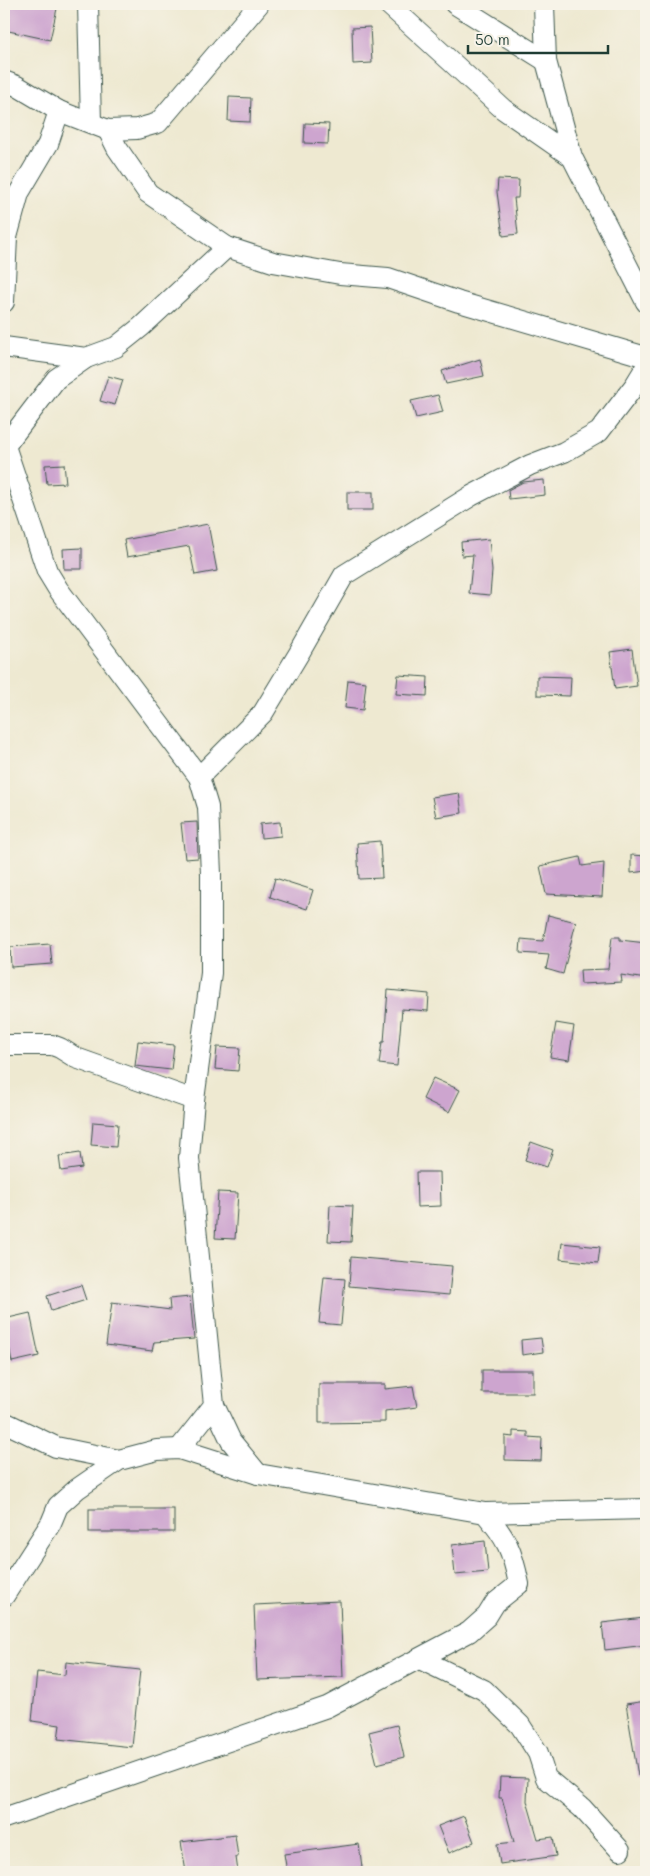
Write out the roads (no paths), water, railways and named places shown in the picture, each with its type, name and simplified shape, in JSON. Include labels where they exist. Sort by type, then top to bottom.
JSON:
[{"type":"street","points":[[88,4],[100,127],[148,193],[226,247],[273,262],[340,274],[388,278],[459,302],[646,357]]},
{"type":"street","points":[[4,81],[17,86],[59,111],[100,127],[137,129],[158,123],[257,4]]},
{"type":"street","points":[[388,4],[503,109],[572,157]]},
{"type":"street","points":[[455,4],[546,61]]},
{"type":"street","points":[[544,4],[546,61],[572,157],[646,302]]},
{"type":"street","points":[[4,302],[11,192],[48,144],[59,111]]},
{"type":"street","points":[[226,247],[141,327],[116,347],[86,358],[56,379],[4,445],[11,485],[47,571],[58,589],[199,777],[208,807],[211,874],[211,973],[194,1100],[189,1158],[214,1405],[231,1441],[258,1474]]},
{"type":"street","points":[[4,347],[86,358]]},
{"type":"street","points":[[199,777],[263,713],[344,574],[471,496],[530,465],[564,452],[599,432],[635,385],[646,366]]},
{"type":"street","points":[[4,1045],[52,1045],[76,1058],[194,1100]]},
{"type":"street","points":[[179,1449],[214,1405]]},
{"type":"street","points":[[4,1422],[56,1447],[119,1460]]},
{"type":"street","points":[[4,1596],[51,1524],[58,1506],[77,1489],[119,1460],[157,1450],[179,1449],[258,1474],[485,1513],[646,1509]]},
{"type":"street","points":[[4,1818],[327,1707],[469,1632],[487,1616],[495,1603],[519,1584],[513,1556],[502,1532],[485,1513]]},
{"type":"street","points":[[420,1658],[484,1690],[520,1725],[538,1753],[546,1778],[582,1808],[620,1850]]}]
